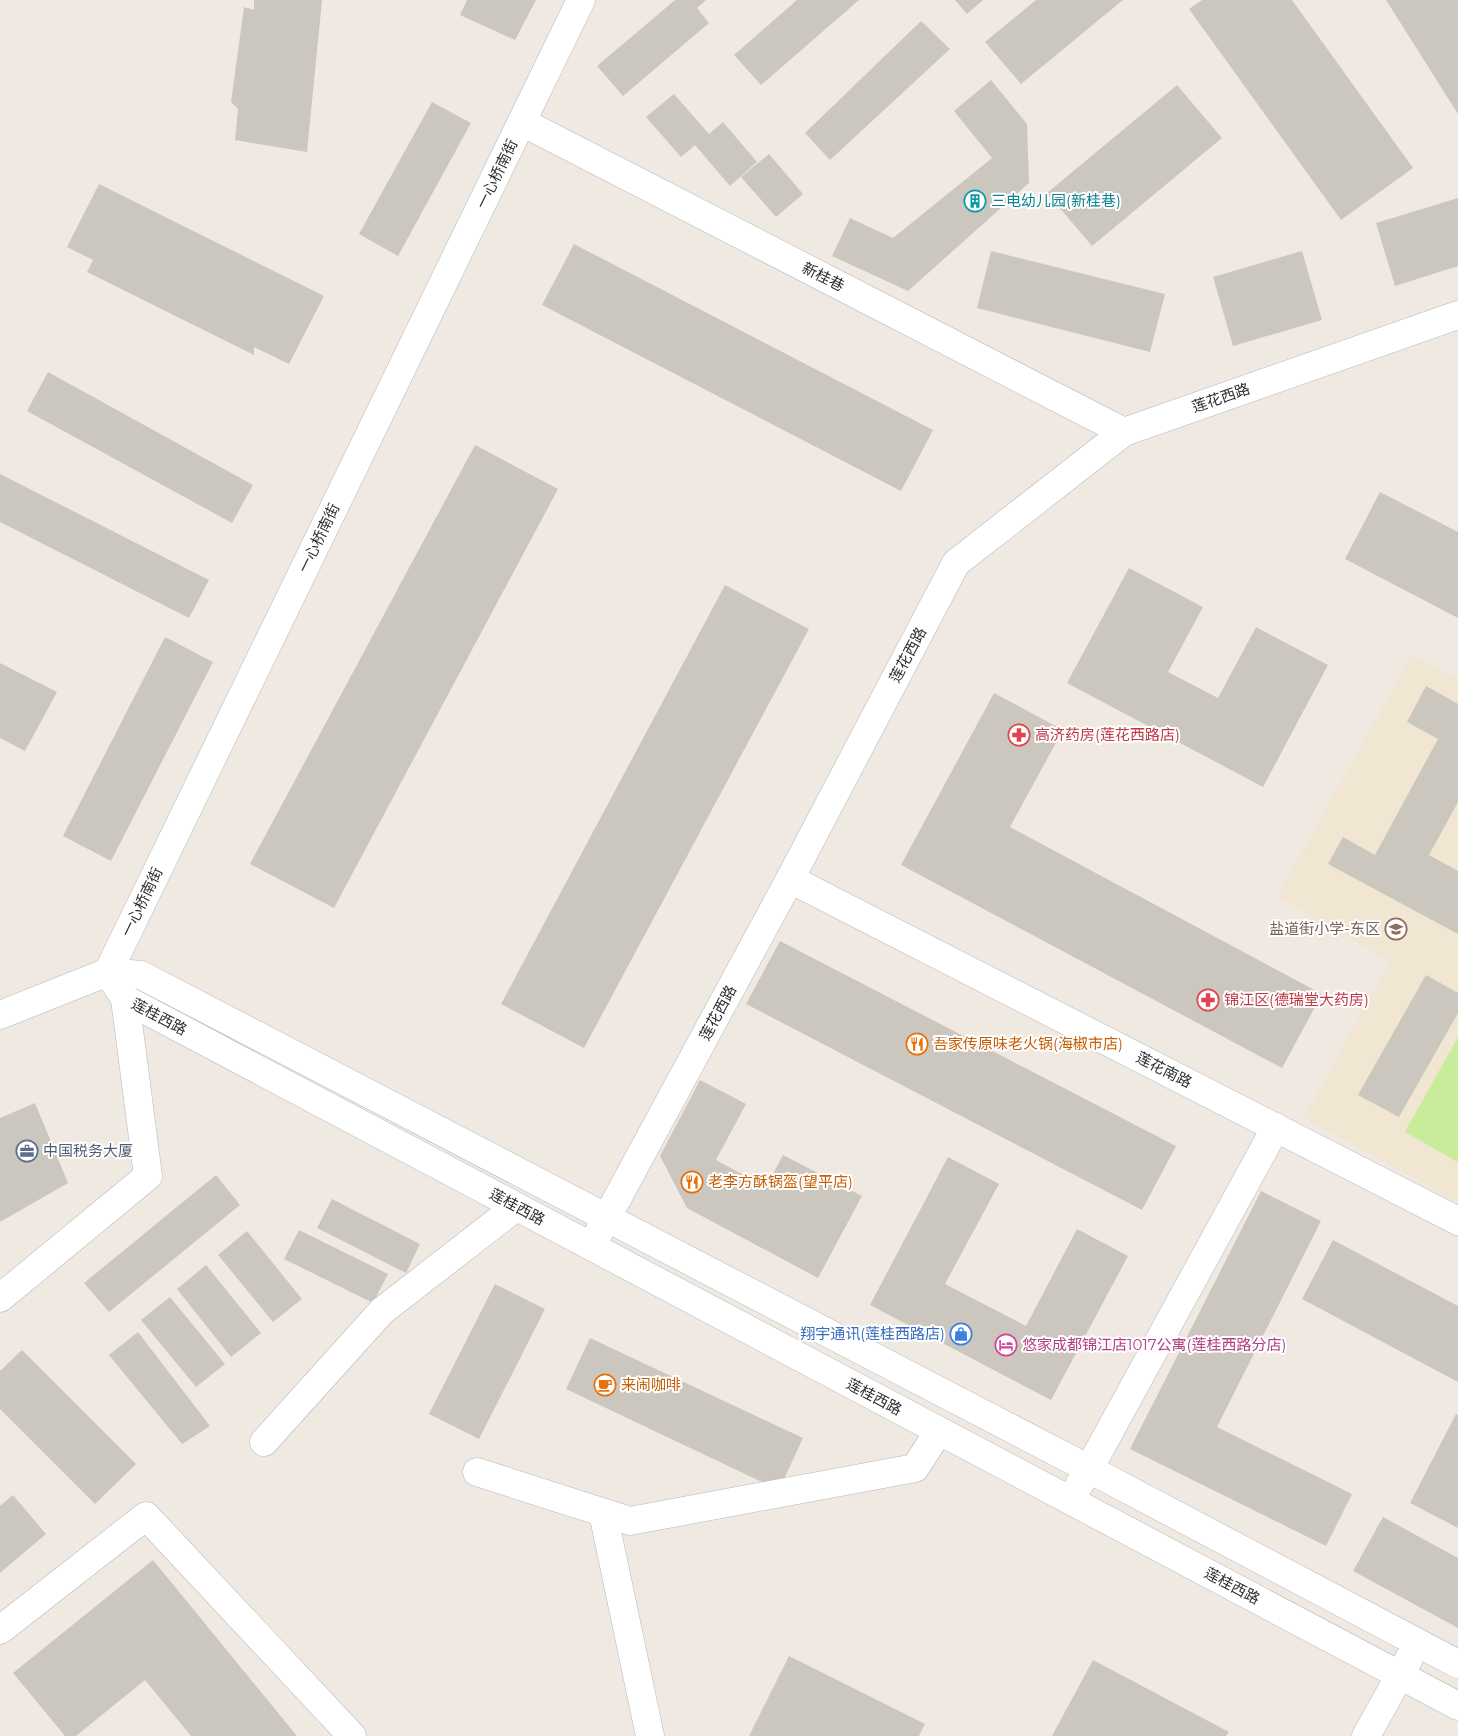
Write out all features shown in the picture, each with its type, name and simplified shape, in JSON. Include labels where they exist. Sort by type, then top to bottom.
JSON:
[{"type":"street","name":"一心桥南街","points":[[108,972],[581,0]]},
{"type":"street","name":"新桂巷","points":[[522,122],[1124,432]]},
{"type":"street","name":"莲花西路","points":[[591,1246],[790,879],[956,563],[1124,432],[1458,315]]},
{"type":"street","name":"莲花南路","points":[[790,879],[1458,1221]]},
{"type":"street","name":"莲桂西路","points":[[108,972],[125,999],[1458,1706]]},
{"type":"street","name":"莲桂西路","points":[[108,972],[141,975],[1089,1469],[1458,1664]]},
{"type":"street","points":[[0,1015],[108,972]]},
{"type":"street","points":[[0,1298],[148,1176],[125,999]]},
{"type":"street","points":[[1069,1499],[1089,1469],[1276,1128]]},
{"type":"street","points":[[264,1442],[382,1311],[516,1207]]},
{"type":"street","points":[[477,1472],[630,1522],[915,1468],[939,1431]]},
{"type":"street","points":[[603,1513],[650,1736]]},
{"type":"street","points":[[0,1630],[146,1516],[352,1736]]},
{"type":"street","points":[[1366,1736],[1419,1643]]},
{"type":"shaded area","name":"盐道街小学-东区","points":[[1412,655],[1458,680],[1458,1202],[1304,1118],[1391,961],[1277,897]]},
{"type":"green space","points":[[1458,1037],[1458,1162],[1405,1132]]},
{"type":"building","points":[[254,0],[322,0],[307,152],[235,140],[238,109],[231,102],[244,7],[254,10]]},
{"type":"building","points":[[467,0],[536,0],[515,40],[460,15]]},
{"type":"building","points":[[675,0],[706,0],[697,8],[709,23],[623,96],[597,66]]},
{"type":"building","points":[[797,0],[859,0],[761,85],[734,55]]},
{"type":"building","points":[[955,0],[983,0],[967,14]]},
{"type":"building","points":[[1036,0],[1123,0],[1021,84],[985,42]]},
{"type":"building","points":[[1202,0],[1292,0],[1413,168],[1341,220],[1189,9]]},
{"type":"building","points":[[1386,0],[1458,0],[1458,114]]},
{"type":"building","points":[[921,21],[950,49],[830,160],[805,133]]},
{"type":"building","name":"三电幼儿园(新桂巷)","points":[[991,80],[1027,124],[1029,183],[908,291],[832,256],[850,218],[893,238],[992,158],[954,111]]},
{"type":"building","points":[[1177,85],[1222,138],[1092,246],[1047,193]]},
{"type":"building","points":[[674,94],[709,134],[723,122],[757,162],[730,186],[695,145],[681,157],[646,117]]},
{"type":"building","points":[[432,102],[471,123],[398,256],[359,234]]},
{"type":"building","points":[[769,154],[803,194],[776,217],[741,177]]},
{"type":"building","points":[[99,184],[324,296],[289,364],[254,347],[254,355],[87,272],[93,260],[67,247]]},
{"type":"building","points":[[1458,198],[1458,266],[1395,286],[1376,223]]},
{"type":"building","points":[[574,244],[933,430],[901,491],[542,305]]},
{"type":"building","points":[[991,251],[1165,294],[1150,352],[977,308]]},
{"type":"building","points":[[1302,251],[1322,320],[1233,346],[1213,277]]},
{"type":"building","points":[[48,372],[253,485],[232,523],[27,411]]},
{"type":"building","points":[[475,445],[558,489],[334,908],[250,864]]},
{"type":"building","points":[[0,474],[209,580],[189,618],[0,522]]},
{"type":"building","points":[[1380,492],[1458,532],[1458,618],[1345,559]]},
{"type":"building","points":[[1129,568],[1203,607],[1168,672],[1218,698],[1256,627],[1328,665],[1263,787],[1067,683]]},
{"type":"building","points":[[725,585],[809,629],[584,1048],[501,1004]]},
{"type":"building","points":[[165,637],[213,662],[111,861],[63,836]]},
{"type":"building","points":[[0,663],[57,692],[25,751],[0,738]]},
{"type":"building","points":[[1426,686],[1458,704],[1458,802],[1429,855],[1458,871],[1458,934],[1328,864],[1343,837],[1375,855],[1438,739],[1407,722]]},
{"type":"building","points":[[994,693],[1063,730],[1010,827],[1322,994],[1282,1068],[901,865]]},
{"type":"building","points":[[780,941],[1176,1146],[1142,1210],[746,1004]]},
{"type":"building","points":[[1426,975],[1458,993],[1458,1013],[1399,1117],[1358,1095]]},
{"type":"building","points":[[700,1080],[746,1104],[716,1160],[766,1187],[783,1155],[862,1196],[818,1278],[687,1208],[660,1156]]},
{"type":"building","name":"中国税务大厦","points":[[35,1103],[68,1183],[0,1222],[0,1118]]},
{"type":"building","points":[[948,1157],[999,1184],[945,1284],[1026,1326],[1077,1229],[1128,1256],[1051,1400],[870,1305]]},
{"type":"building","points":[[216,1175],[240,1205],[109,1312],[84,1283]]},
{"type":"building","points":[[1261,1191],[1321,1221],[1217,1427],[1352,1494],[1326,1546],[1130,1449]]},
{"type":"building","points":[[332,1199],[420,1244],[406,1273],[317,1228]]},
{"type":"building","points":[[299,1230],[388,1274],[373,1303],[284,1259]]},
{"type":"building","points":[[247,1231],[302,1299],[273,1322],[218,1255]]},
{"type":"building","points":[[1333,1240],[1458,1306],[1458,1382],[1302,1299]]},
{"type":"building","points":[[206,1265],[261,1333],[231,1357],[177,1289]]},
{"type":"building","points":[[495,1284],[545,1309],[479,1439],[429,1414]]},
{"type":"building","points":[[170,1297],[225,1364],[196,1387],[141,1320]]},
{"type":"building","points":[[138,1332],[210,1426],[182,1444],[109,1355]]},
{"type":"building","points":[[590,1338],[803,1438],[779,1490],[566,1389]]},
{"type":"building","points":[[22,1350],[136,1464],[95,1504],[0,1409],[0,1371]]},
{"type":"building","points":[[1456,1414],[1458,1415],[1458,1528],[1410,1503]]},
{"type":"building","points":[[13,1495],[46,1534],[0,1573],[0,1506]]},
{"type":"building","points":[[1383,1517],[1458,1558],[1458,1628],[1353,1571]]},
{"type":"building","points":[[153,1560],[297,1736],[191,1736],[145,1680],[76,1736],[65,1736],[13,1673]]},
{"type":"building","points":[[789,1656],[925,1724],[919,1736],[749,1736]]},
{"type":"building","points":[[1093,1660],[1229,1732],[1226,1736],[1052,1736]]},
{"type":"place","name":"三电幼儿园(新桂巷)","points":[[975,201]]},
{"type":"place","name":"高济药房(莲花西路店)","points":[[1019,735]]},
{"type":"place","name":"盐道街小学-东区","points":[[1396,929]]},
{"type":"place","name":"锦江区(德瑞堂大药房)","points":[[1208,1000]]},
{"type":"place","name":"吾家传原味老火锅(海椒市店)","points":[[917,1044]]},
{"type":"place","name":"中国税务大厦","points":[[27,1151]]},
{"type":"place","name":"老李方酥锅盔(望平店)","points":[[692,1182]]},
{"type":"place","name":"翔宇通讯(莲桂西路店)","points":[[961,1334]]},
{"type":"place","name":"悠家成都锦江店1017公寓(莲桂西路分店)","points":[[1006,1345]]},
{"type":"place","name":"来闹咖啡","points":[[605,1385]]}]
